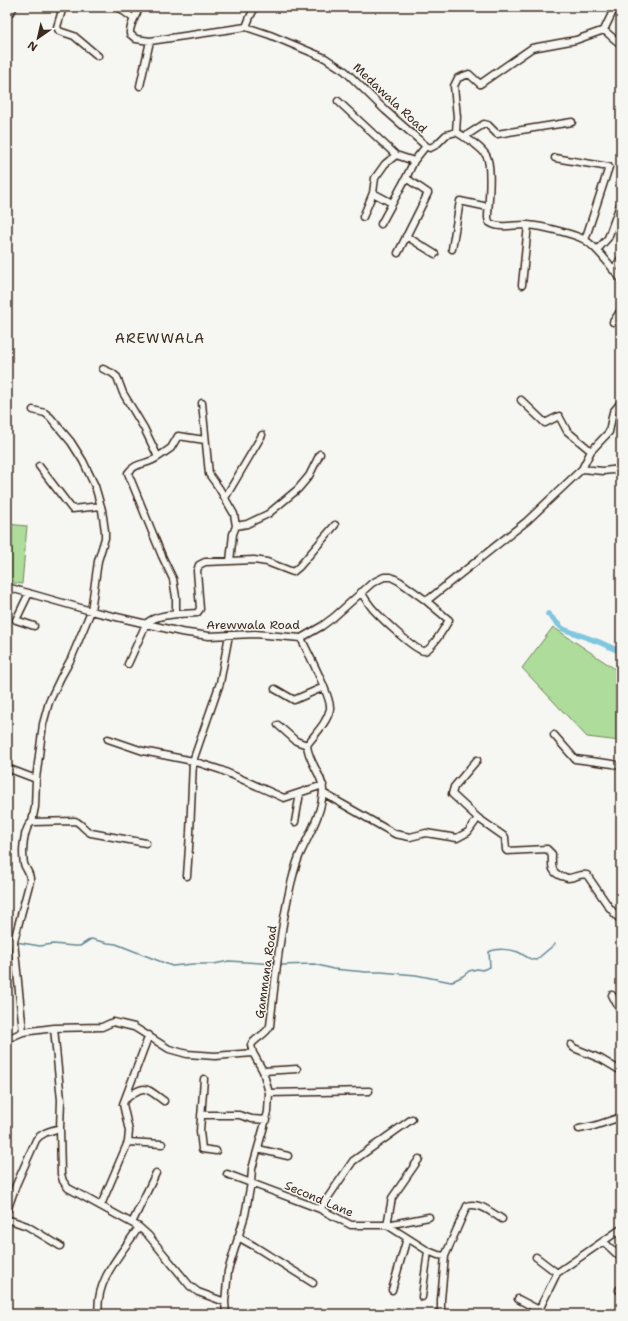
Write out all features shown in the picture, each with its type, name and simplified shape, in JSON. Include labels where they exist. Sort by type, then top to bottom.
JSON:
[{"type":"street","points":[[9,14],[14,7]]},
{"type":"street","points":[[63,7],[57,23],[59,31],[74,36],[98,56]]},
{"type":"street","points":[[118,7],[134,19]]},
{"type":"street","points":[[139,7],[130,30],[130,34],[136,39],[150,41],[246,27],[255,7]]},
{"type":"street","points":[[615,7],[604,30],[576,40],[532,48],[480,84],[470,74],[458,78],[454,86],[457,117],[456,132],[480,148],[487,157],[490,179],[488,207],[489,222],[494,226],[528,225],[556,230],[584,240],[597,250],[621,279]]},
{"type":"street","name":"Medawala Road","points":[[246,27],[270,35],[325,58],[345,71],[385,110],[426,146],[430,148],[436,145],[446,135],[456,132]]},
{"type":"street","points":[[604,30],[621,45]]},
{"type":"street","points":[[140,86],[150,41]]},
{"type":"street","points":[[338,101],[396,154],[414,161]]},
{"type":"street","points":[[464,137],[484,124],[488,125],[497,134],[572,122]]},
{"type":"street","points":[[381,224],[414,161],[426,146]]},
{"type":"street","points":[[363,218],[373,192],[375,178],[385,164],[396,154]]},
{"type":"street","points":[[555,158],[609,167],[584,240]]},
{"type":"street","points":[[398,252],[428,193],[406,178]]},
{"type":"street","points":[[373,192],[392,203]]},
{"type":"street","points":[[452,249],[460,201],[488,207]]},
{"type":"street","points":[[597,250],[608,238],[621,202]]},
{"type":"street","points":[[522,285],[528,225]]},
{"type":"street","points":[[406,236],[435,254]]},
{"type":"street","points":[[613,270],[621,259]]},
{"type":"street","points":[[613,322],[621,310]]},
{"type":"street","points":[[102,369],[112,373],[116,377],[123,393],[144,428],[158,457]]},
{"type":"street","points":[[521,400],[545,423],[559,416],[567,431],[591,451]]},
{"type":"street","points":[[424,599],[429,599],[527,521],[582,469],[591,451],[609,432],[613,412],[621,402]]},
{"type":"street","points":[[202,403],[208,474],[219,488],[234,514],[236,526],[233,534],[230,561]]},
{"type":"street","points":[[23,1032],[14,941],[31,876],[25,866],[23,855],[25,831],[32,822],[35,807],[36,779],[43,724],[49,702],[60,677],[71,659],[91,611],[98,561],[106,531],[95,486],[71,442],[50,417],[32,410]]},
{"type":"street","points":[[225,498],[262,435]]},
{"type":"street","points":[[176,614],[176,597],[173,579],[128,473],[131,467],[154,460],[171,448],[178,436],[205,440]]},
{"type":"street","points":[[236,526],[247,524],[268,514],[298,489],[309,476],[320,454]]},
{"type":"street","points":[[39,466],[72,509],[101,506]]},
{"type":"street","points":[[582,469],[603,471],[621,469]]},
{"type":"street","points":[[128,664],[149,620],[156,617],[176,614],[197,613],[200,609],[197,571],[199,565],[205,562],[254,560],[267,562],[293,572],[335,525]]},
{"type":"street","name":"Arewwala Road","points":[[7,587],[29,592],[91,611],[202,636],[255,634],[301,638],[334,617],[361,592],[376,580],[384,577],[391,577],[424,599],[449,620],[435,641],[427,650],[424,651],[419,649],[396,631],[371,607],[361,592]]},
{"type":"street","points":[[29,592],[16,620],[34,626]]},
{"type":"street","points":[[187,876],[193,761],[220,683],[229,635]]},
{"type":"street","points":[[278,725],[296,741],[307,745],[326,718],[330,707],[324,687],[301,638]]},
{"type":"street","points":[[275,689],[294,700],[324,687]]},
{"type":"street","points":[[554,735],[575,759],[621,766]]},
{"type":"street","points":[[108,739],[143,751],[193,761],[221,770],[284,798],[323,785]]},
{"type":"street","name":"Gammana Road","points":[[253,1053],[251,1045],[253,1041],[268,1031],[270,1026],[277,964],[290,888],[301,851],[318,817],[323,793],[323,785],[307,752],[307,745]]},
{"type":"street","points":[[477,760],[454,787],[452,794],[478,818],[505,837],[506,850],[547,849],[552,854],[552,866],[553,870],[557,874],[568,878],[583,874],[587,875],[608,907],[621,921]]},
{"type":"street","points":[[7,768],[36,779]]},
{"type":"street","points":[[295,822],[300,793]]},
{"type":"street","points":[[323,793],[395,834],[410,837],[426,833],[457,838],[468,832],[478,818]]},
{"type":"street","points":[[32,822],[75,821],[78,822],[83,829],[91,833],[146,843]]},
{"type":"street","points":[[612,995],[621,1012]]},
{"type":"street","points":[[7,1039],[23,1032],[54,1028],[102,1027],[113,1022],[134,1026],[169,1048],[187,1054],[214,1056],[253,1053],[263,1071],[270,1093],[266,1120],[252,1169],[245,1215],[228,1271],[225,1302],[226,1314]]},
{"type":"street","points":[[54,1028],[61,1100],[61,1174],[63,1181],[68,1188],[139,1227],[148,1235],[190,1286],[198,1292],[225,1302]]},
{"type":"street","points":[[101,1206],[128,1142],[128,1131],[123,1104],[149,1035]]},
{"type":"street","points":[[571,1046],[601,1059],[621,1071]]},
{"type":"street","points":[[263,1071],[297,1069]]},
{"type":"street","points":[[204,1079],[200,1131],[202,1149],[216,1151]]},
{"type":"street","points":[[125,1100],[134,1092],[144,1088],[148,1089],[164,1101]]},
{"type":"street","points":[[270,1093],[369,1091]]},
{"type":"street","points":[[201,1115],[239,1115],[252,1119],[266,1120]]},
{"type":"street","points":[[579,1129],[594,1126],[621,1117]]},
{"type":"street","points":[[320,1209],[353,1161],[412,1119]]},
{"type":"street","points":[[7,1211],[16,1185],[36,1140],[43,1133],[60,1128]]},
{"type":"street","points":[[128,1142],[162,1144]]},
{"type":"street","points":[[258,1149],[288,1156]]},
{"type":"street","points":[[419,1159],[395,1193],[390,1206],[387,1225],[428,1251],[446,1256]]},
{"type":"street","points":[[132,1223],[156,1173]]},
{"type":"street","name":"Second Lane","points":[[228,1174],[320,1209],[351,1225],[387,1225],[429,1216]]},
{"type":"street","points":[[442,1313],[441,1300],[446,1256],[468,1206],[471,1204],[482,1207],[502,1220]]},
{"type":"street","points":[[7,1219],[27,1226],[60,1246]]},
{"type":"street","points":[[99,1314],[98,1296],[104,1281],[139,1227]]},
{"type":"street","points":[[518,1299],[538,1312],[557,1273],[621,1229]]},
{"type":"street","points":[[238,1237],[313,1283]]},
{"type":"street","points":[[392,1290],[407,1238]]},
{"type":"street","points":[[603,1241],[621,1258]]},
{"type":"street","points":[[422,1296],[428,1251]]},
{"type":"street","points":[[536,1257],[557,1273]]},
{"type":"street","points":[[7,1312],[11,1314]]},
{"type":"green space","points":[[7,524],[27,526],[22,584],[7,582]]},
{"type":"green space","points":[[553,627],[621,673],[620,741],[587,737],[522,668]]},
{"type":"waterway","points":[[548,614],[563,629],[621,652]]},
{"type":"waterway","points":[[16,942],[40,946],[53,944],[80,946],[91,939],[116,944],[172,966],[214,964],[229,961],[276,964]]},
{"type":"waterway","points":[[279,965],[314,964],[333,969],[416,975],[451,982],[469,971],[477,969],[482,970],[490,967],[489,952],[499,949],[511,950],[536,960],[555,944]]},
{"type":"district","name":"AREWWALA","points":[[160,338]]}]
